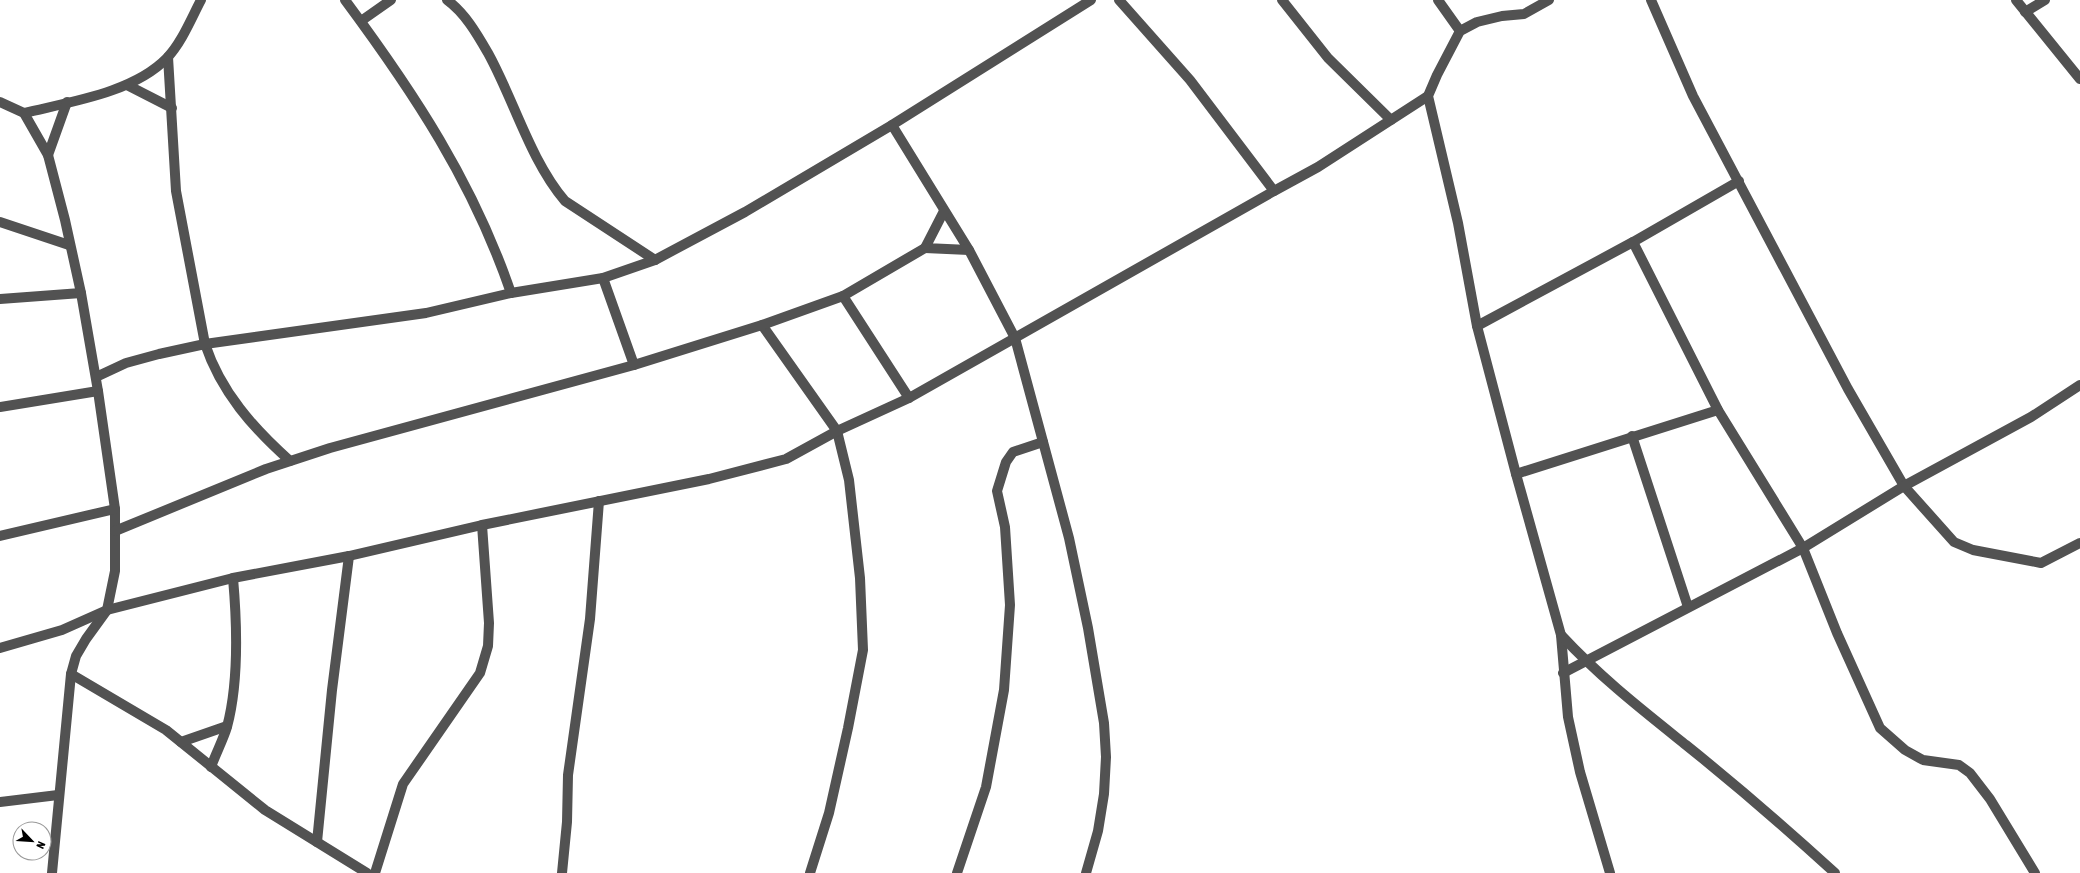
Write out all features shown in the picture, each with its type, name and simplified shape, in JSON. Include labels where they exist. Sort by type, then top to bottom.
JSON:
[{"type":"street","points":[[24,113],[127,85],[153,69],[168,57],[201,0]]},
{"type":"street","points":[[345,0],[439,135],[465,184],[496,249],[511,293]]},
{"type":"street","points":[[361,21],[391,0]]},
{"type":"street","points":[[447,0],[458,8],[480,39],[501,76],[531,143],[558,193],[565,201],[655,260]]},
{"type":"street","points":[[96,377],[126,363],[205,344],[426,313],[511,293],[603,278],[655,260],[745,212],[892,125],[1091,0]]},
{"type":"street","points":[[1119,0],[1190,80],[1274,191]]},
{"type":"street","points":[[1282,0],[1328,58],[1391,120]]},
{"type":"street","points":[[1438,0],[1460,31]]},
{"type":"street","points":[[0,648],[62,630],[107,610],[233,578],[349,556],[482,525],[709,479],[786,459],[836,431],[909,398],[1318,167],[1428,96],[1437,75],[1460,31],[1477,22],[1502,16],[1524,14],[1549,0]]},
{"type":"street","points":[[1651,0],[1693,96],[1848,389],[1904,486],[1954,542],[1973,550],[2041,563],[2080,543]]},
{"type":"street","points":[[2016,0],[2080,79]]},
{"type":"street","points":[[2026,12],[2045,0]]},
{"type":"street","points":[[168,57],[176,191],[205,344],[212,367],[244,416],[290,461]]},
{"type":"street","points":[[127,85],[172,108]]},
{"type":"street","points":[[1428,96],[1458,223],[1477,326],[1561,635],[1563,673],[1568,717],[1580,772],[1610,873]]},
{"type":"street","points":[[0,101],[24,113],[48,155],[65,220],[69,245],[81,293],[96,377],[115,510],[115,571],[107,610],[86,639],[76,656],[71,674],[58,795],[52,873]]},
{"type":"street","points":[[48,155],[68,102]]},
{"type":"street","points":[[892,125],[969,250],[1015,338],[1069,538],[1088,628],[1104,723],[1106,757],[1104,794],[1098,831],[1086,873]]},
{"type":"street","points":[[1477,326],[1633,242],[1739,181]]},
{"type":"street","points":[[115,531],[266,469],[330,448],[634,364],[762,325],[843,296],[925,248],[944,211]]},
{"type":"street","points":[[0,222],[69,245]]},
{"type":"street","points":[[1633,242],[1718,410],[1803,548],[1837,633],[1880,728],[1905,750],[1923,760],[1959,765],[1970,773],[1990,799],[2035,873]]},
{"type":"street","points":[[925,248],[969,250]]},
{"type":"street","points":[[603,278],[634,364]]},
{"type":"street","points":[[0,299],[81,293]]},
{"type":"street","points":[[843,296],[909,398]]},
{"type":"street","points":[[762,325],[836,431],[850,480],[860,578],[863,650],[848,728],[829,813],[810,873]]},
{"type":"street","points":[[1563,673],[1803,548],[1904,486],[2031,417],[2080,385]]},
{"type":"street","points":[[0,407],[98,391]]},
{"type":"street","points":[[1516,474],[1718,410]]},
{"type":"street","points":[[1632,436],[1688,607]]},
{"type":"street","points":[[957,873],[986,787],[1005,682],[1010,605],[1005,526],[997,491],[1006,462],[1014,452],[1043,442]]},
{"type":"street","points":[[562,873],[567,822],[568,775],[590,619],[599,501]]},
{"type":"street","points":[[0,536],[115,510]]},
{"type":"street","points":[[375,873],[403,784],[426,748],[460,704],[480,673],[488,646],[489,623],[482,525]]},
{"type":"street","points":[[317,842],[332,690],[349,556]]},
{"type":"street","points":[[212,767],[227,726],[232,693],[236,619],[233,578]]},
{"type":"street","points":[[1561,635],[1585,661],[1638,708],[1685,745],[1836,873]]},
{"type":"street","points":[[71,674],[166,730],[265,810],[367,873]]},
{"type":"street","points":[[181,742],[227,726]]},
{"type":"street","points":[[0,802],[58,795]]}]
